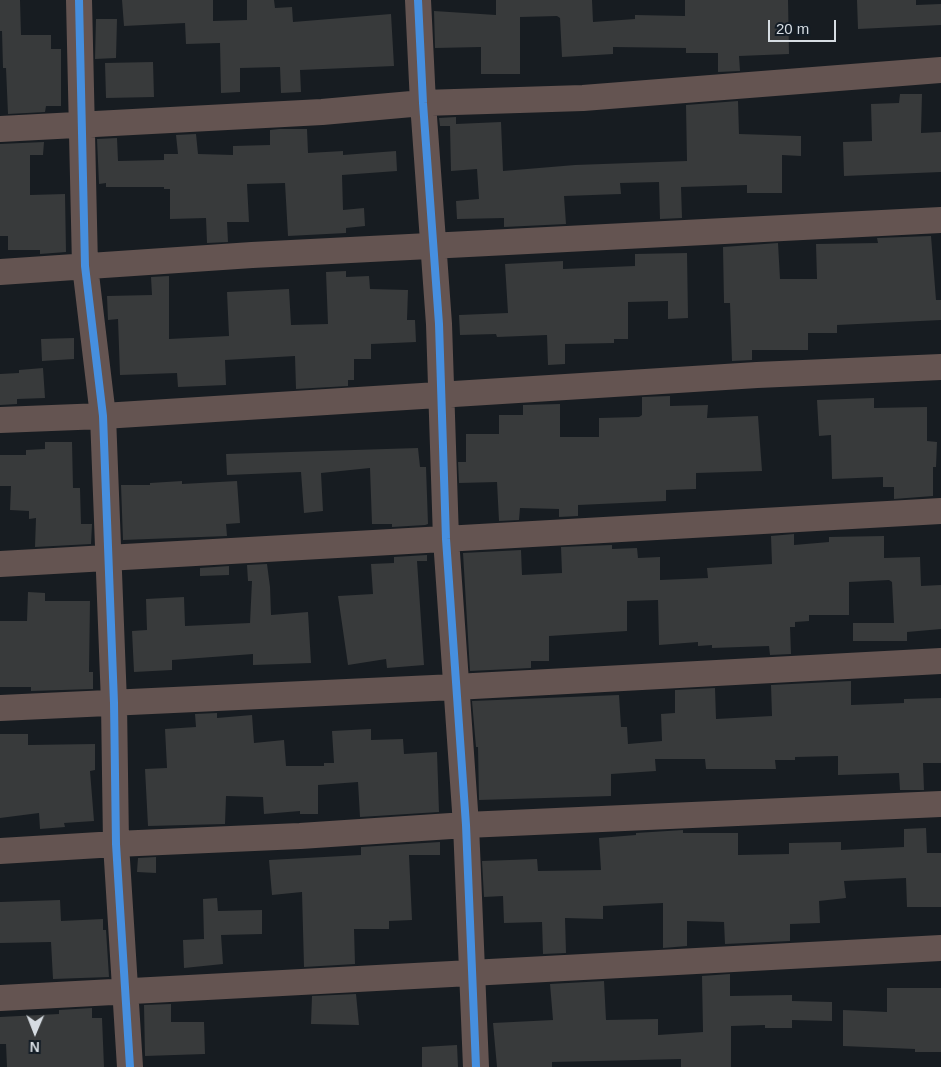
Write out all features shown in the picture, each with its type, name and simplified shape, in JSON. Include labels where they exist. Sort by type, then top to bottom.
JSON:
[{"type":"street","points":[[79,0],[85,266],[103,416],[105,521],[109,559],[114,703],[116,844],[130,1067]]},
{"type":"street","points":[[418,0],[423,103],[443,394],[446,539],[466,825],[476,1067]]},
{"type":"street","points":[[0,129],[83,126],[423,103],[583,98],[941,70]]},
{"type":"street","points":[[0,272],[252,255],[941,220]]},
{"type":"street","points":[[0,420],[103,416],[757,375],[941,367]]},
{"type":"street","points":[[0,564],[941,512]]},
{"type":"street","points":[[0,708],[456,687],[941,661]]},
{"type":"street","points":[[0,851],[300,836],[466,825],[941,804]]},
{"type":"street","points":[[0,998],[473,971],[941,948]]},
{"type":"building","points":[[0,0],[20,0],[21,35],[51,35],[51,49],[61,49],[61,106],[46,106],[45,112],[8,114],[6,68],[3,68],[2,31],[0,31]]},
{"type":"building","points":[[122,0],[213,0],[213,21],[247,20],[247,0],[274,0],[275,8],[292,7],[293,22],[391,14],[394,66],[300,70],[301,92],[281,93],[280,67],[240,68],[240,92],[221,93],[220,43],[186,44],[185,23],[124,26]]},
{"type":"building","points":[[496,0],[592,0],[593,22],[635,19],[635,15],[685,16],[685,0],[788,0],[789,54],[739,56],[740,71],[718,72],[718,53],[686,53],[686,48],[613,47],[613,54],[562,57],[560,18],[557,16],[520,17],[520,74],[481,74],[481,47],[435,48],[434,11],[496,15]]},
{"type":"building","points":[[857,0],[916,0],[916,5],[941,4],[941,25],[858,29]]},
{"type":"building","points":[[96,19],[117,19],[116,58],[95,59]]},
{"type":"building","points":[[153,62],[154,97],[106,98],[105,63]]},
{"type":"building","points":[[900,94],[922,94],[921,133],[941,132],[941,172],[844,176],[843,142],[872,141],[871,104],[899,103]]},
{"type":"building","points":[[738,101],[739,134],[801,136],[801,156],[782,155],[782,193],[747,193],[747,185],[681,187],[682,218],[660,219],[659,182],[620,183],[621,194],[564,196],[566,224],[504,227],[504,218],[457,219],[456,201],[479,199],[477,169],[451,171],[450,126],[440,126],[439,118],[456,117],[456,124],[501,122],[503,171],[575,165],[687,161],[686,105]]},
{"type":"building","points":[[307,129],[308,153],[343,151],[343,155],[396,151],[397,171],[342,175],[343,210],[364,208],[365,226],[346,228],[346,233],[288,236],[285,183],[247,184],[249,222],[227,222],[228,242],[207,243],[206,218],[170,219],[170,189],[164,189],[164,187],[106,187],[106,183],[99,184],[97,139],[117,138],[118,161],[164,160],[164,154],[178,154],[176,135],[196,134],[198,154],[233,155],[233,146],[270,145],[270,130]]},
{"type":"building","points":[[44,142],[43,155],[30,155],[30,195],[65,194],[66,252],[40,254],[40,250],[8,250],[8,236],[0,236],[0,144]]},
{"type":"building","points":[[931,236],[936,300],[941,300],[941,320],[837,325],[837,333],[808,333],[808,350],[752,350],[752,360],[732,361],[730,303],[724,303],[723,247],[778,243],[780,279],[817,279],[816,244],[878,243],[877,238]]},
{"type":"building","points":[[687,253],[688,318],[668,319],[668,301],[628,302],[628,339],[614,339],[614,343],[565,344],[565,364],[548,365],[547,335],[497,337],[496,334],[460,335],[459,315],[508,313],[505,264],[563,261],[563,269],[635,266],[635,254]]},
{"type":"building","points":[[346,271],[346,277],[369,276],[370,289],[408,290],[407,320],[415,320],[416,342],[371,344],[371,359],[354,359],[354,380],[348,380],[348,386],[296,389],[295,356],[225,360],[226,385],[178,387],[177,373],[120,375],[118,319],[108,320],[107,296],[152,295],[151,277],[169,276],[169,339],[229,336],[227,292],[289,289],[291,325],[328,324],[326,272]]},
{"type":"building","points":[[74,338],[74,359],[42,361],[41,339]]},
{"type":"building","points":[[43,368],[45,398],[17,399],[17,404],[0,405],[0,374],[19,373],[19,370]]},
{"type":"building","points":[[670,396],[670,406],[708,405],[707,418],[758,416],[762,471],[696,473],[696,489],[666,490],[666,501],[578,505],[578,516],[559,517],[559,509],[520,508],[519,520],[499,521],[497,482],[459,483],[458,462],[466,462],[466,434],[499,434],[499,415],[523,415],[523,405],[560,404],[560,437],[599,437],[599,418],[639,417],[642,415],[642,397]]},
{"type":"building","points":[[874,398],[874,408],[927,407],[927,441],[937,442],[936,467],[933,467],[933,496],[894,499],[894,487],[883,487],[883,477],[832,479],[831,435],[819,436],[817,400]]},
{"type":"building","points":[[45,442],[72,442],[73,488],[80,488],[81,524],[92,524],[91,544],[35,547],[36,518],[29,519],[29,511],[10,510],[11,486],[0,486],[0,455],[26,455],[26,450],[45,449]]},
{"type":"building","points":[[418,448],[420,467],[426,467],[428,524],[425,525],[392,527],[392,524],[372,524],[370,468],[321,473],[323,511],[304,513],[301,472],[227,475],[226,454]]},
{"type":"building","points":[[182,481],[182,484],[237,481],[240,523],[226,524],[227,536],[123,540],[121,485],[150,485],[150,483]]},
{"type":"building","points":[[794,534],[794,545],[829,542],[829,537],[884,536],[884,558],[920,557],[921,586],[941,585],[941,629],[907,632],[907,641],[853,641],[853,623],[894,623],[892,582],[889,580],[849,582],[849,615],[809,615],[809,621],[795,622],[795,627],[790,627],[791,654],[770,655],[769,646],[712,648],[712,645],[698,646],[698,642],[659,645],[658,600],[627,601],[627,631],[549,636],[549,661],[531,661],[531,668],[470,671],[463,553],[521,550],[522,575],[562,573],[561,547],[612,545],[612,549],[637,548],[638,558],[660,557],[660,580],[708,578],[707,568],[772,564],[771,536]]},
{"type":"building","points":[[427,555],[427,561],[417,561],[424,665],[387,668],[386,659],[348,665],[338,596],[373,594],[371,564],[394,563],[394,557]]},
{"type":"building","points":[[267,564],[271,615],[308,612],[311,663],[253,665],[253,654],[172,660],[172,670],[134,672],[132,631],[147,630],[146,599],[184,597],[185,626],[250,623],[252,581],[248,581],[247,565]]},
{"type":"building","points":[[229,566],[229,575],[200,576],[200,568]]},
{"type":"building","points":[[28,592],[45,593],[45,601],[90,601],[89,672],[93,672],[93,689],[31,691],[31,687],[0,687],[0,621],[27,621]]},
{"type":"building","points":[[851,681],[851,705],[904,703],[904,699],[941,698],[941,763],[923,763],[924,790],[900,790],[899,773],[838,775],[838,756],[795,757],[795,760],[775,760],[776,769],[706,769],[705,759],[655,759],[656,771],[611,774],[611,796],[479,800],[478,747],[476,747],[472,701],[619,695],[621,727],[627,727],[628,744],[662,741],[661,714],[675,713],[675,690],[715,688],[716,719],[772,716],[771,685]]},
{"type":"building","points":[[217,713],[217,718],[252,715],[254,743],[284,740],[286,766],[324,766],[324,763],[334,763],[332,731],[371,729],[371,740],[403,739],[404,754],[437,752],[439,812],[360,817],[358,782],[318,785],[318,814],[300,814],[300,811],[264,814],[263,797],[226,796],[225,824],[148,826],[145,769],[167,768],[165,729],[196,727],[195,714]]},
{"type":"building","points":[[0,734],[28,734],[28,745],[95,744],[95,770],[90,771],[94,821],[64,823],[65,827],[40,829],[39,813],[0,818]]},
{"type":"building","points":[[926,828],[927,853],[941,853],[941,907],[907,907],[906,878],[844,881],[846,898],[819,901],[820,923],[790,924],[790,941],[725,944],[724,922],[687,921],[687,946],[663,948],[663,903],[603,906],[603,919],[565,918],[566,953],[543,954],[542,922],[504,923],[503,896],[484,897],[482,861],[537,859],[538,871],[601,870],[599,838],[683,830],[683,833],[738,833],[738,855],[789,854],[789,843],[841,842],[841,850],[904,847],[904,829]]},
{"type":"building","points":[[440,842],[440,855],[409,855],[412,920],[389,921],[389,929],[354,929],[355,964],[304,967],[302,892],[272,895],[269,860],[361,855],[361,847]]},
{"type":"building","points":[[156,857],[156,873],[137,872],[138,858]]},
{"type":"building","points":[[217,898],[218,911],[262,910],[262,934],[221,935],[223,964],[184,968],[183,940],[204,939],[203,899]]},
{"type":"building","points":[[60,900],[61,921],[103,919],[103,930],[106,930],[109,977],[53,979],[51,942],[0,943],[0,902]]},
{"type":"building","points":[[730,974],[730,996],[792,995],[792,1001],[832,1002],[832,1021],[792,1020],[792,1028],[765,1028],[765,1025],[731,1026],[731,1067],[681,1067],[681,1059],[552,1062],[552,1067],[497,1067],[493,1023],[553,1020],[550,984],[604,981],[606,1020],[658,1019],[658,1035],[703,1032],[702,976]]},
{"type":"building","points":[[887,988],[941,988],[941,1052],[915,1052],[915,1049],[843,1046],[843,1010],[887,1012]]},
{"type":"building","points":[[356,994],[359,1025],[311,1024],[312,996]]},
{"type":"building","points":[[171,1004],[171,1022],[204,1022],[205,1054],[145,1056],[144,1005]]},
{"type":"building","points":[[92,1008],[92,1018],[102,1018],[104,1067],[7,1067],[6,1044],[0,1044],[0,1017],[59,1014],[59,1010]]},
{"type":"building","points":[[457,1045],[458,1067],[422,1067],[422,1047]]},
{"type":"cycle path","points":[[79,0],[85,266],[103,416],[114,703],[116,844],[130,1067]]},
{"type":"cycle path","points":[[418,0],[423,103],[439,324],[446,539],[466,825],[476,1067]]}]
